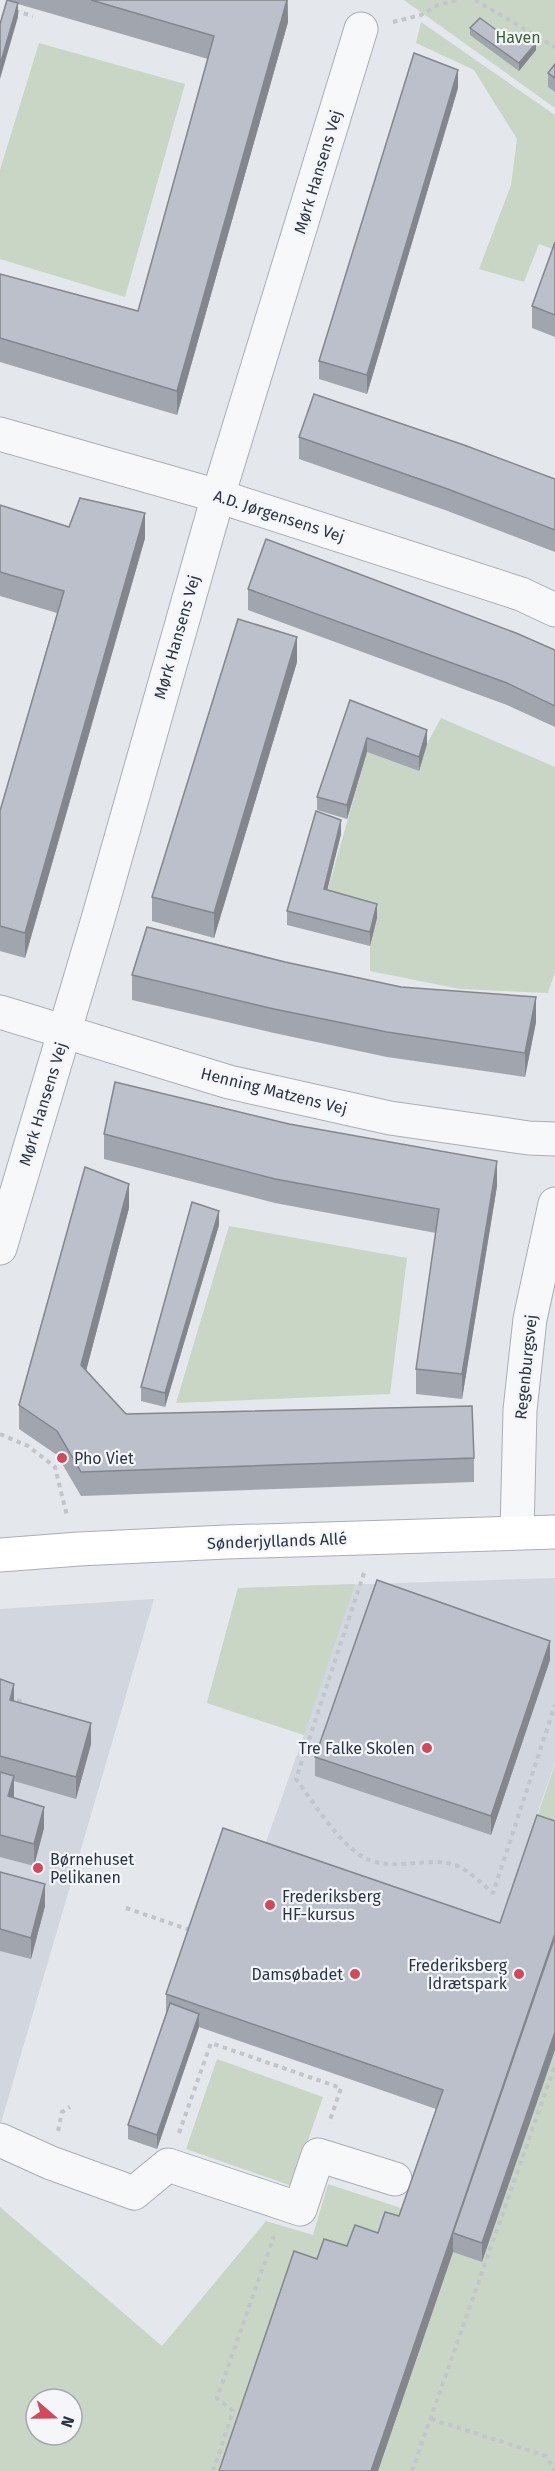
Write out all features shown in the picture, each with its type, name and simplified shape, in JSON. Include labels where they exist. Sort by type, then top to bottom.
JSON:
[{"type":"street","name":"Mørk Hansens Vej","points":[[0,1248],[218,496],[361,29]]},
{"type":"street","name":"A.D. Jørgensens Vej","points":[[0,434],[218,496],[521,594],[555,610]]},
{"type":"street","name":"Henning Matzens Vej","points":[[0,1012],[229,1082],[390,1118],[529,1138],[555,1139]]},
{"type":"street","name":"Regenburgsvej","points":[[517,1532],[520,1410],[530,1319],[555,1204]]},
{"type":"street","name":"Sønderjyllands Allé","points":[[0,1555],[75,1549],[555,1532]]},
{"type":"street","points":[[0,2140],[51,2163],[134,2193],[168,2165],[300,2209],[318,2155],[394,2178]]},
{"type":"path","points":[[421,15],[438,5],[457,0]]},
{"type":"path","points":[[475,0],[555,47]]},
{"type":"path","points":[[11,10],[33,16]]},
{"type":"path","points":[[0,1434],[28,1446],[55,1467],[75,1549]]},
{"type":"path","points":[[376,1538],[296,1779],[322,1816],[342,1838],[364,1857],[382,1864],[405,1865],[429,1861],[454,1864],[493,1893],[555,1705]]},
{"type":"path","points":[[0,1695],[24,1702],[32,1717]]},
{"type":"path","points":[[126,1908],[195,1931]]},
{"type":"path","points":[[168,2165],[211,2043],[341,2088],[318,2155]]},
{"type":"path","points":[[412,2471],[555,2065]]},
{"type":"path","points":[[213,2471],[233,2411],[217,2398],[285,2204]]},
{"type":"path","points":[[431,2419],[546,2456],[555,2471]]},
{"type":"shaded area","name":"Tre Falke Skolen","points":[[555,1578],[555,1762],[494,1940],[260,1859],[304,1735],[207,1703],[238,1588]]},
{"type":"shaded area","name":"Børnehuset Pelikanen","points":[[154,1599],[0,2126],[0,1609]]},
{"type":"green space","name":"Haven","points":[[404,0],[555,0],[555,108]]},
{"type":"green space","points":[[421,22],[555,115],[555,250],[539,244],[524,282],[479,269],[511,185],[517,139],[474,70],[416,43]]},
{"type":"green space","points":[[39,43],[185,84],[125,297],[0,259],[0,170]]},
{"type":"green space","points":[[441,718],[555,767],[555,972],[548,993],[460,989],[370,971],[370,946],[377,918],[324,903],[367,752],[419,771],[427,744]]},
{"type":"green space","points":[[229,1226],[407,1258],[390,1394],[176,1403]]},
{"type":"green space","points":[[355,1584],[304,1735],[207,1703],[238,1588]]},
{"type":"green space","name":"Frederiksberg Idrætspark","points":[[555,1764],[555,2471],[0,2471],[0,2207],[162,2346],[266,2221],[313,2235],[328,2184],[404,2209]]},
{"type":"green space","points":[[217,2059],[323,2097],[292,2186],[186,2149]]},
{"type":"building","points":[[7,0],[18,3],[0,65],[0,24]]},
{"type":"building","points":[[91,0],[287,0],[177,391],[0,338],[0,274],[138,311],[214,36]]},
{"type":"building","points":[[480,18],[514,43],[522,33],[536,43],[519,63],[470,28]]},
{"type":"building","points":[[414,53],[458,70],[367,375],[319,361]]},
{"type":"building","points":[[555,64],[555,78],[548,73]]},
{"type":"building","points":[[555,242],[555,315],[532,306]]},
{"type":"building","points":[[314,394],[555,479],[555,530],[445,488],[299,437]]},
{"type":"building","points":[[80,498],[145,513],[25,933],[0,926],[0,811],[64,591],[0,572],[0,505],[69,527]]},
{"type":"building","points":[[266,539],[516,633],[555,650],[555,706],[507,683],[248,589]]},
{"type":"building","points":[[238,619],[297,637],[214,913],[152,897]]},
{"type":"building","points":[[350,700],[427,730],[419,757],[367,738],[347,805],[317,797]]},
{"type":"building","points":[[316,811],[341,820],[324,889],[377,904],[370,932],[287,911]]},
{"type":"building","points":[[147,927],[285,962],[401,987],[536,997],[525,1053],[387,1032],[274,1009],[132,975]]},
{"type":"building","points":[[115,1082],[289,1124],[497,1161],[462,1374],[416,1369],[439,1209],[275,1179],[104,1134]]},
{"type":"building","points":[[85,1167],[129,1184],[81,1365],[126,1414],[472,1406],[474,1458],[81,1472],[57,1431],[19,1405]]},
{"type":"building","points":[[192,1202],[219,1211],[165,1393],[141,1387]]},
{"type":"building","points":[[377,1580],[550,1641],[491,1816],[315,1757]]},
{"type":"building","points":[[0,1679],[14,1684],[10,1700],[91,1723],[76,1777],[0,1756]]},
{"type":"building","points":[[0,1772],[14,1776],[8,1796],[44,1807],[34,1844],[0,1835]]},
{"type":"building","points":[[537,1815],[555,1821],[555,1934],[371,2471],[219,2471],[294,2251],[317,2259],[324,2239],[347,2246],[355,2225],[378,2233],[385,2212],[399,2216],[443,2090],[166,1994],[223,1828],[500,1923]]},
{"type":"building","points":[[0,1872],[45,1884],[31,1938],[0,1929]]},
{"type":"building","points":[[555,1937],[555,2032],[482,2243],[453,2233]]},
{"type":"building","points":[[170,2003],[199,2014],[157,2135],[128,2125]]},
{"type":"place","name":"Pho Viet","points":[[62,1458]]},
{"type":"place","name":"Tre Falke Skolen","points":[[427,1748]]},
{"type":"place","name":"Børnehuset Pelikanen","points":[[38,1868]]},
{"type":"place","name":"Frederiksberg HF-kursus","points":[[270,1905]]},
{"type":"place","name":"Damsøbadet","points":[[355,1974]]},
{"type":"place","name":"Frederiksberg Idrætspark","points":[[519,1974]]}]
